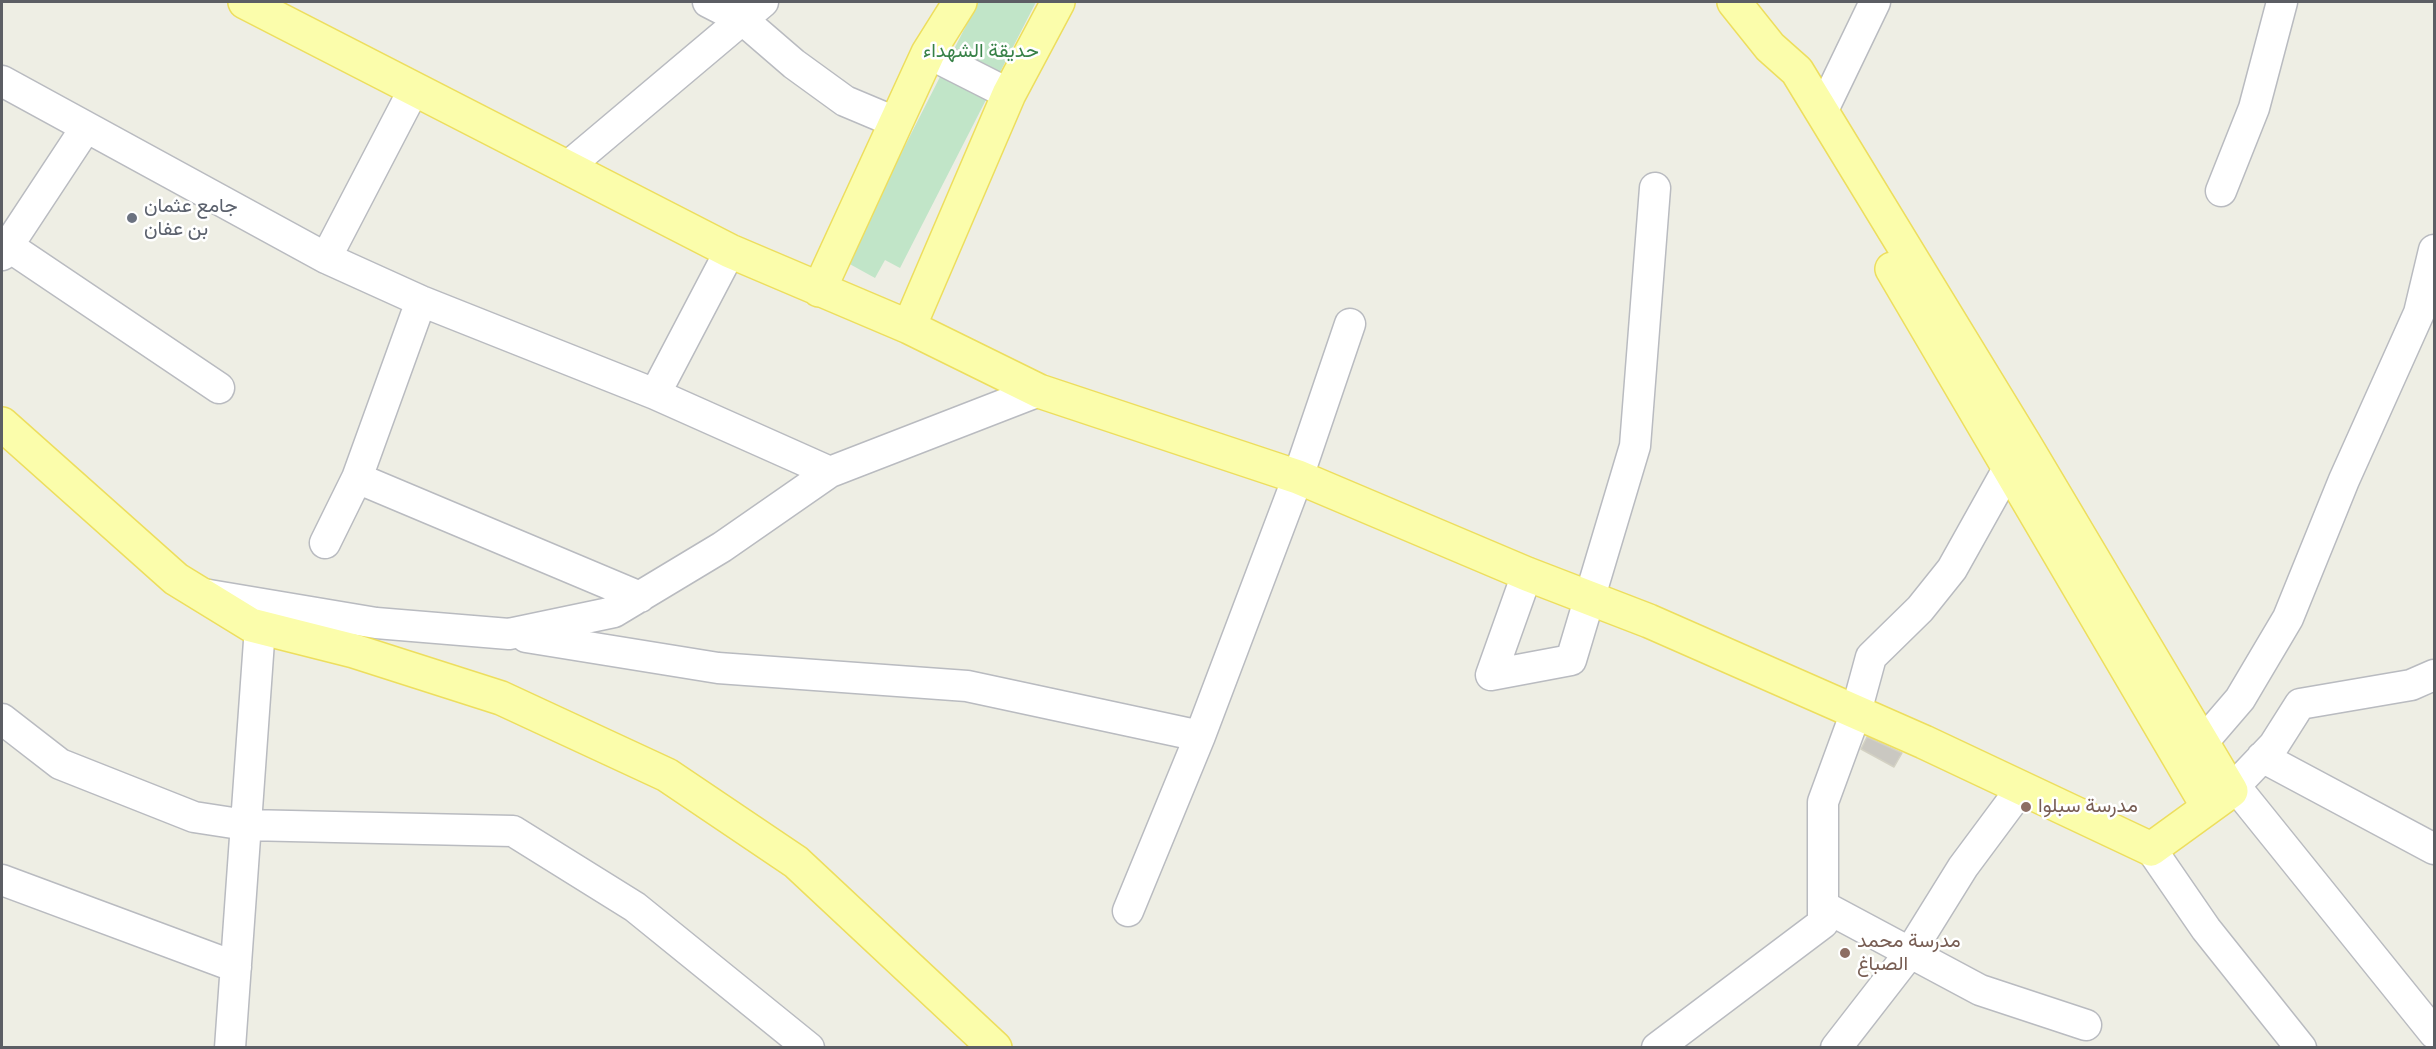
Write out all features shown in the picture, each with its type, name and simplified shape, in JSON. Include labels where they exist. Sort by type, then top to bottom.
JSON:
[{"type":"main road","points":[[245,2],[730,251],[909,327],[1039,391],[1298,477],[1527,574],[1648,621],[1856,712],[2151,849],[2225,795]]},
{"type":"main road","points":[[819,290],[928,53],[960,2]]},
{"type":"main road","points":[[909,327],[1009,94],[1058,2]]},
{"type":"main road","points":[[1734,2],[1770,47],[1797,71],[2203,742],[2225,795]]},
{"type":"main road","points":[[1770,47],[1780,79],[1827,162],[2009,467],[2225,795]]},
{"type":"main road","points":[[2,424],[176,579],[251,625],[354,651],[501,698],[667,775],[796,862],[995,1047]]},
{"type":"street","points":[[708,2],[753,11],[794,64],[845,101],[895,122]]},
{"type":"street","points":[[1822,112],[1875,2]]},
{"type":"street","points":[[2221,191],[2254,108],[2282,2]]},
{"type":"street","points":[[566,168],[753,11]]},
{"type":"street","points":[[928,53],[1009,94]]},
{"type":"street","points":[[2,81],[85,129],[326,258],[421,301],[655,394],[830,472]]},
{"type":"street","points":[[326,258],[414,89]]},
{"type":"street","points":[[85,129],[5,250],[219,388]]},
{"type":"street","points":[[1527,574],[1491,675],[1571,660],[1635,446],[1655,188]]},
{"type":"street","points":[[2203,742],[2240,699],[2288,618],[2344,480],[2419,313],[2434,250]]},
{"type":"street","points":[[655,394],[730,251]]},
{"type":"street","points":[[325,543],[357,478],[421,301]]},
{"type":"street","points":[[1128,911],[1200,736],[1298,477],[1350,324]]},
{"type":"street","points":[[509,634],[614,612],[722,547],[830,472],[1039,391]]},
{"type":"street","points":[[1657,1047],[1823,923],[1823,802],[1856,712],[1871,657],[1920,609],[1952,569],[2009,467]]},
{"type":"street","points":[[357,478],[640,597]]},
{"type":"street","points":[[200,593],[376,622],[509,634],[718,668],[967,686],[1200,736]]},
{"type":"street","points":[[230,1047],[260,627]]},
{"type":"street","points":[[2413,1047],[2434,1033],[2225,795],[2274,745],[2300,704],[2411,685],[2434,675]]},
{"type":"street","points":[[2,719],[60,764],[194,817],[246,825],[513,831],[635,907],[809,1047]]},
{"type":"street","points":[[2262,757],[2434,849]]},
{"type":"street","points":[[1836,1047],[1909,954],[1963,867],[2021,789]]},
{"type":"street","points":[[2151,849],[2206,929],[2301,1047]]},
{"type":"street","points":[[2,880],[236,967]]},
{"type":"street","points":[[1823,906],[1980,990],[2086,1025]]},
{"type":"green space","name":"حديقة الشهداء","points":[[978,2],[1036,2],[900,268],[885,260],[875,278],[846,262]]},
{"type":"building","points":[[1867,737],[1902,753],[1894,767],[1861,749]]},
{"type":"place","name":"جامع عثمان بن عفان","points":[[132,218]]},
{"type":"place","name":"مدرسة سبلوا","points":[[2026,807]]},
{"type":"place","name":"مدرسة محمد الصباغ","points":[[1845,953]]}]
